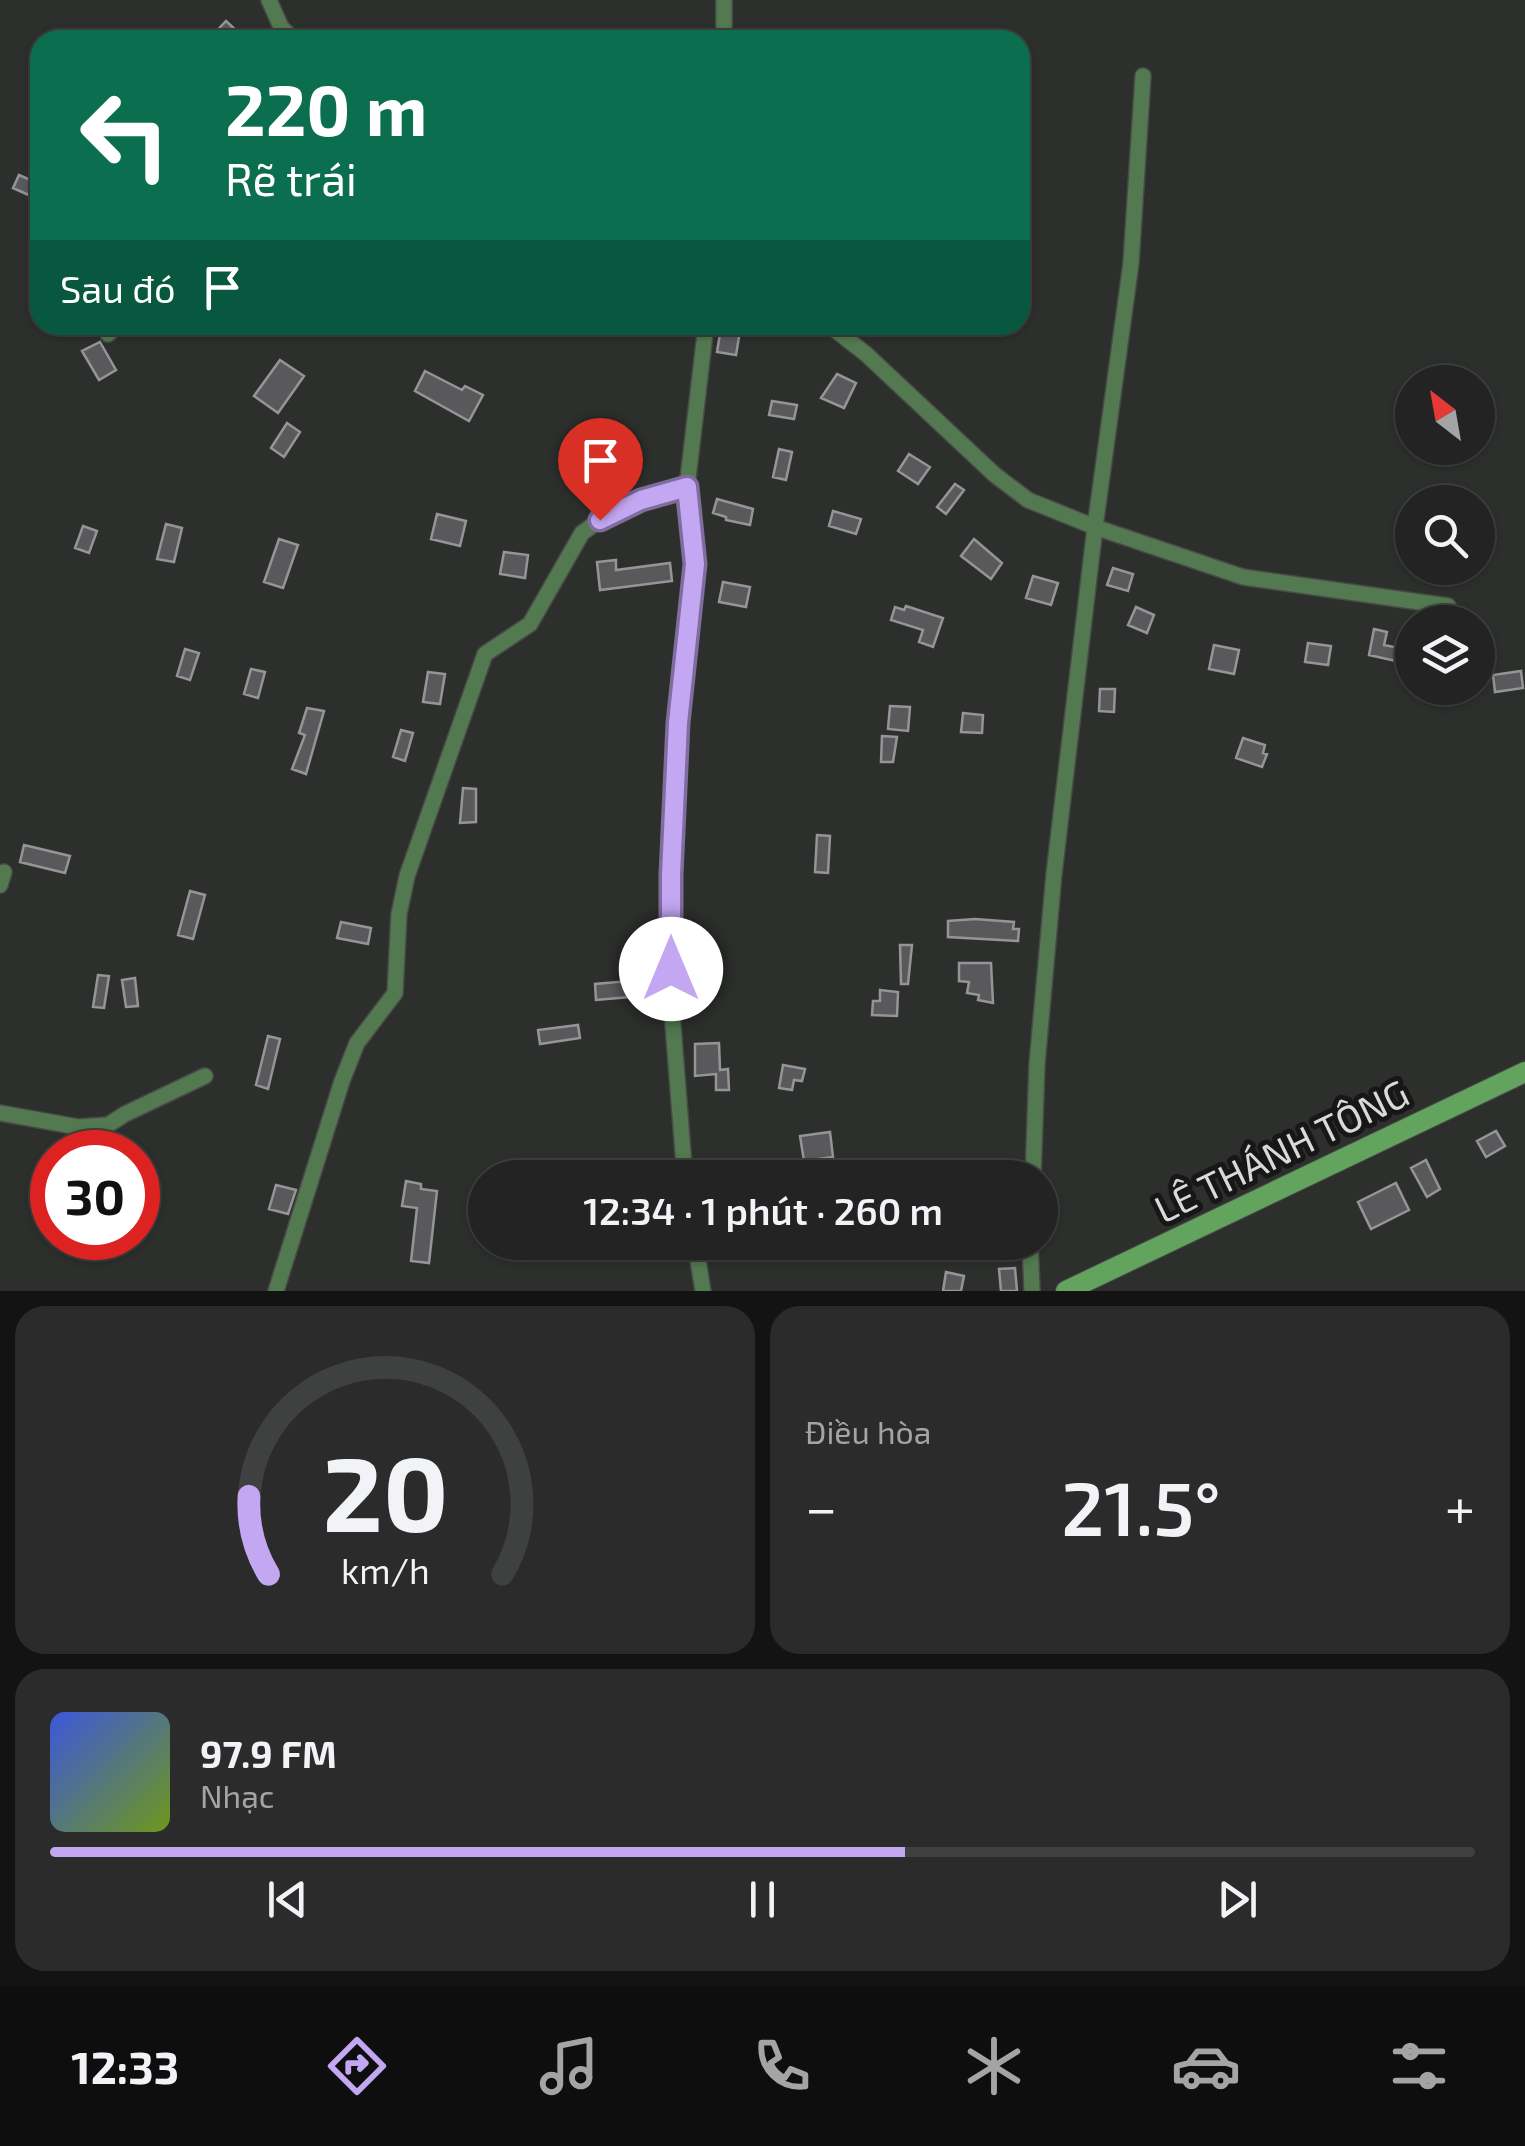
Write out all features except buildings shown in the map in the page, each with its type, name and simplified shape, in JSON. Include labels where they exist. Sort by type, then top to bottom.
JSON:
[{"type":"street","points":[[269,0],[285,30]]},
{"type":"street","points":[[724,0],[724,30]]},
{"type":"street","points":[[1033,1160],[1054,874],[1131,262],[1142,76]]},
{"type":"street","points":[[683,1160],[671,1000],[671,875],[678,723],[695,564],[687,487],[705,335]]},
{"type":"street","points":[[842,335],[1028,500],[1244,577],[1441,605]]},
{"type":"street","points":[[276,1291],[357,1043],[395,993],[399,914],[407,876],[485,654],[530,624],[571,546],[582,533],[641,500],[687,487]]},
{"type":"street","name":"LÊ THÁNH TÔNG","points":[[1066,1291],[1525,1072]]},
{"type":"street","points":[[0,1113],[78,1127],[108,1126],[205,1076]]},
{"type":"street","points":[[698,1260],[702,1291]]},
{"type":"street","points":[[1031,1260],[1032,1291]]},
{"type":"route","points":[[600,520],[641,500],[687,487],[695,564],[678,723],[671,969]]}]
